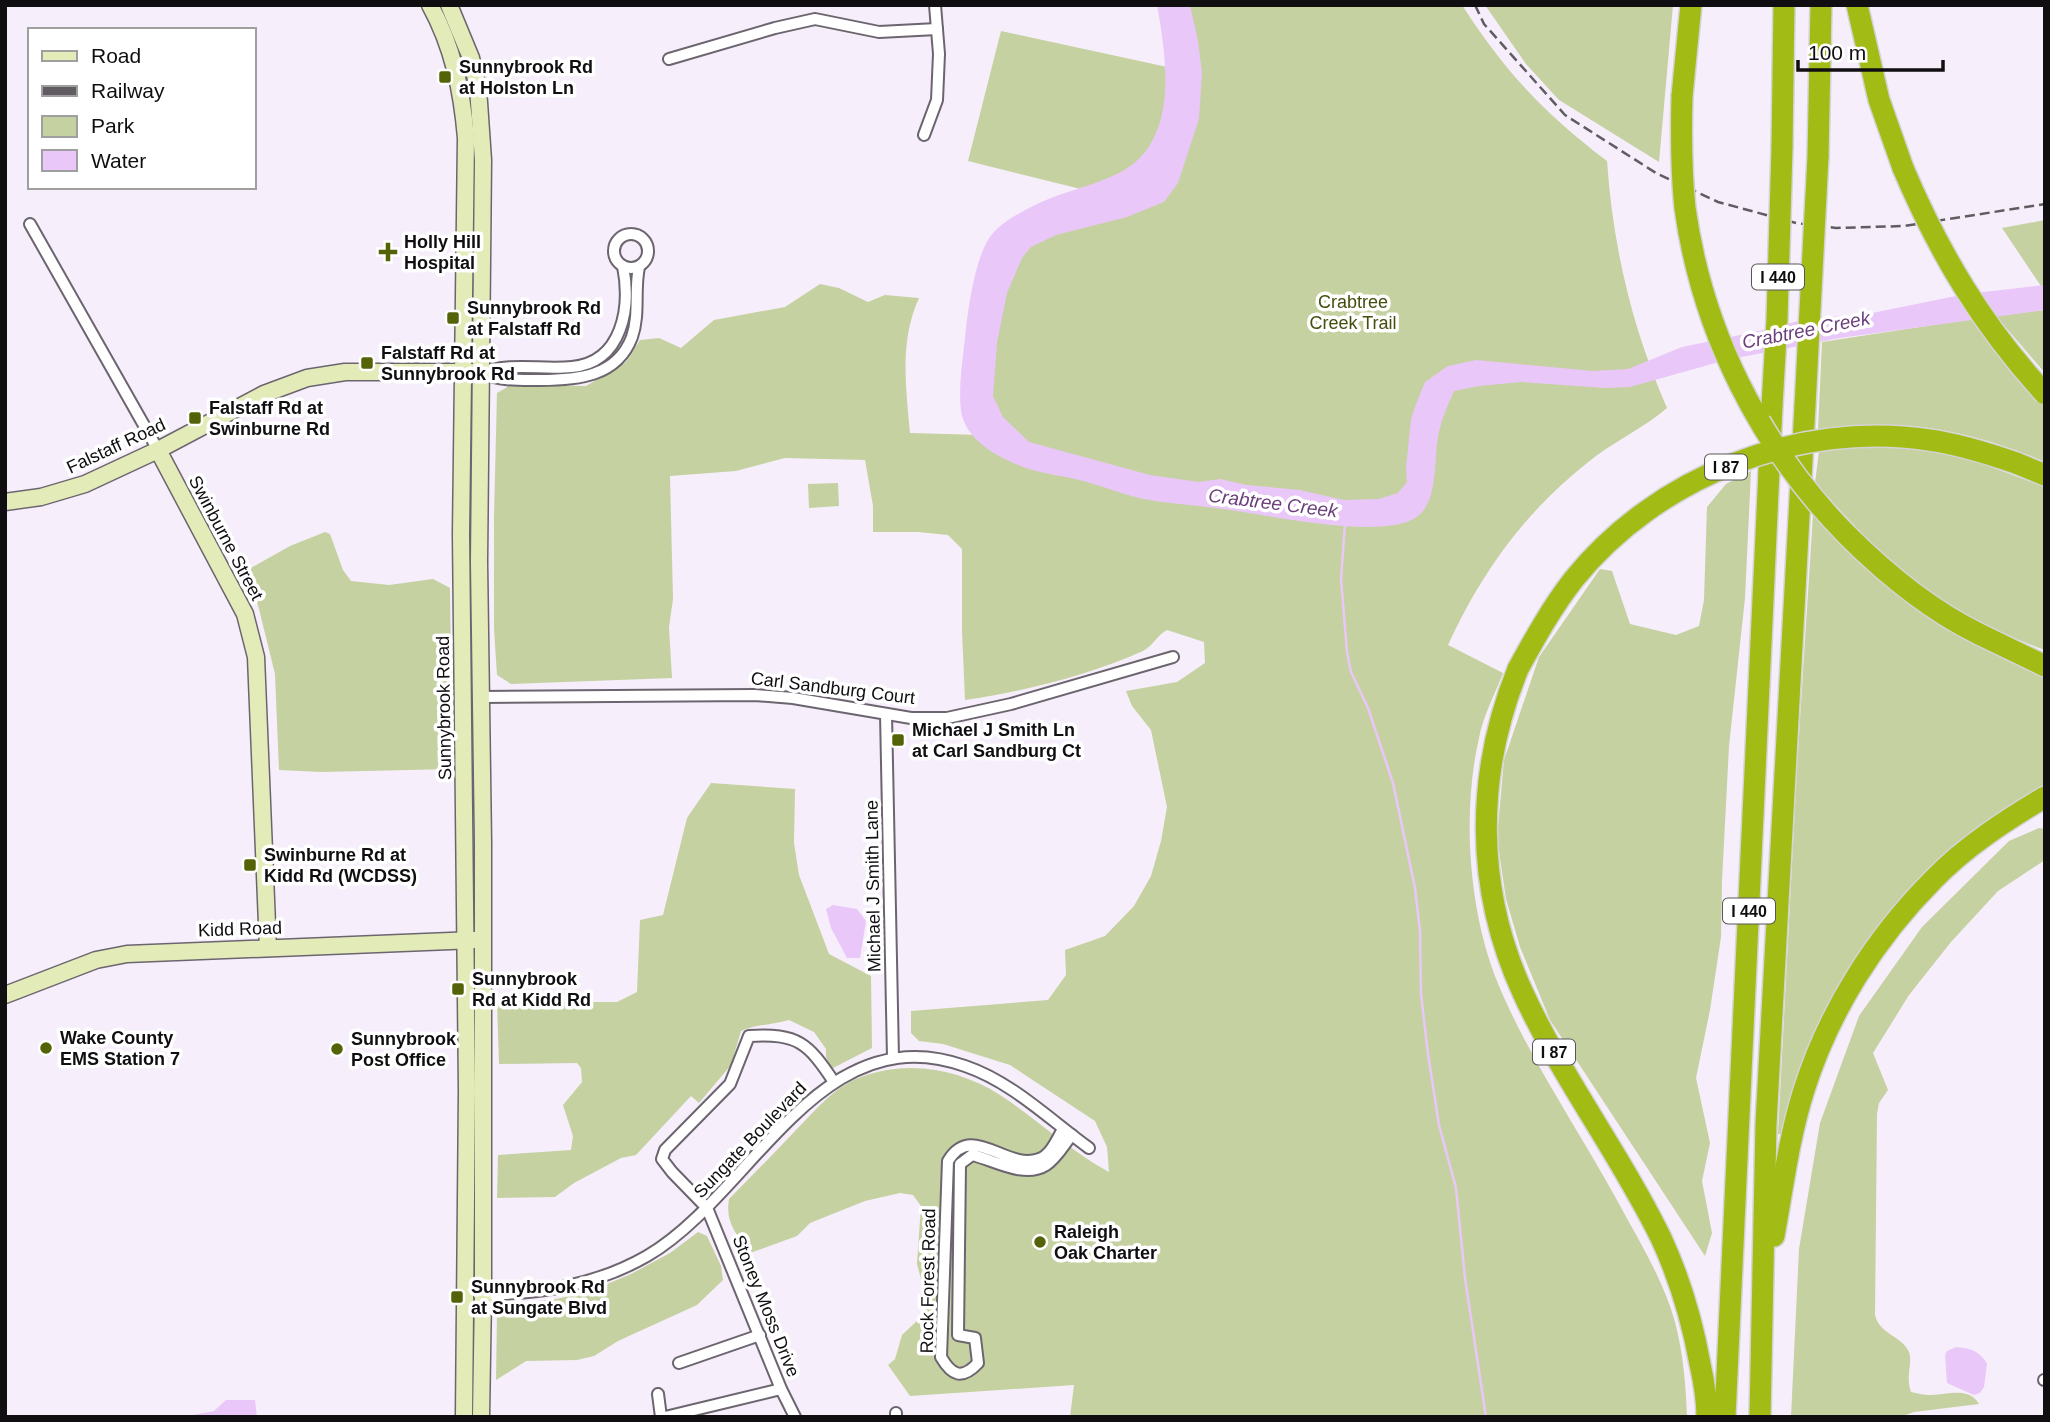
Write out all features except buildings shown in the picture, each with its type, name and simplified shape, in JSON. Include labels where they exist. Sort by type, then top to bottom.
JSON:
[{"type":"highway","points":[[1690,5],[1682,96],[1681,148],[1685,208],[1696,263],[1735,378],[1765,433],[1820,508],[1868,556],[1912,592],[1962,626],[2045,666]]},
{"type":"highway","name":"I 440","points":[[1725,1417],[1772,406],[1782,148],[1784,5]]},
{"type":"highway","name":"I 440","points":[[1764,1293],[1766,1124],[1818,157],[1821,5]]},
{"type":"highway","points":[[1857,5],[1879,100],[1923,215],[1954,274],[2014,360],[2045,394]]},
{"type":"highway","name":"I 87","points":[[1707,1417],[1693,1324],[1676,1271],[1648,1212],[1538,1024],[1508,957],[1496,920],[1487,871],[1485,827],[1488,779],[1496,732],[1518,669],[1544,622],[1574,579],[1603,547],[1673,493],[1707,474],[1738,462],[1793,445],[1831,439],[1885,436],[1927,439],[1972,448],[2045,475]]},
{"type":"highway","points":[[1760,1417],[1764,1293],[1791,1142],[1804,1091],[1825,1034],[1856,976],[1896,920],[1935,878],[2003,822],[2045,797]]},
{"type":"main road","name":"Sunnybrook Road","points":[[430,5],[450,51],[461,86],[466,162],[461,534],[467,1163],[464,1417]]},
{"type":"main road","name":"Sunnybrook Road","points":[[449,5],[471,58],[481,113],[484,227],[480,551],[483,940],[481,1417]]},
{"type":"main road","name":"Falstaff Road","points":[[5,502],[41,497],[85,484],[158,450],[264,394],[307,378],[345,372],[481,373]]},
{"type":"main road","name":"Swinburne Street","points":[[158,450],[246,614],[256,657],[268,948]]},
{"type":"main road","points":[[462,613],[469,629],[472,683],[481,697]]},
{"type":"main road","name":"Kidd Road","points":[[5,995],[96,960],[127,954],[483,940]]},
{"type":"street","points":[[924,135],[937,100],[939,54],[935,5]]},
{"type":"street","points":[[668,59],[815,19],[878,32],[937,29]]},
{"type":"street","name":"Swinburne Street","points":[[30,224],[158,450]]},
{"type":"street","name":"Falstaff Road","points":[[634,234],[645,241],[649,249],[646,260],[639,267],[637,317],[631,338],[622,355],[607,368],[590,377],[568,380],[499,380],[481,373],[500,367],[575,367],[603,355],[622,329],[625,306],[623,266],[615,257],[615,246],[622,236],[634,234]]},
{"type":"street","points":[[623,266],[639,267]]},
{"type":"street","name":"Carl Sandburg Court","points":[[481,697],[755,695],[793,698],[912,718],[947,718],[980,713],[1173,657]]},
{"type":"street","name":"Michael J Smith Lane","points":[[886,714],[893,1058]]},
{"type":"street","points":[[707,1208],[662,1158],[664,1150],[730,1084],[749,1036],[773,1034],[796,1040],[815,1053],[834,1082]]},
{"type":"street","name":"Sungate Boulevard","points":[[465,1296],[551,1291],[606,1275],[646,1257],[707,1208],[807,1104],[834,1082],[874,1063],[893,1058],[946,1060],[985,1073],[1003,1083],[1088,1147]]},
{"type":"street","name":"Rock Forest Road","points":[[1067,1132],[1045,1166],[1032,1170],[1021,1170],[972,1154],[960,1164],[958,1335],[975,1338],[978,1363],[969,1372],[958,1374],[948,1370],[941,1357],[948,1161],[954,1151],[966,1145],[982,1146],[1023,1161],[1040,1159],[1067,1132]]},
{"type":"street","name":"Stoney Moss Drive","points":[[707,1208],[795,1417]]},
{"type":"street","points":[[680,1363],[760,1335]]},
{"type":"street","points":[[658,1394],[663,1417],[781,1389]]},
{"type":"green space","name":"Crabtree Creek Trail","points":[[1175,5],[1462,5],[1494,51],[1527,90],[1564,126],[1607,161],[1614,225],[1626,287],[1644,348],[1667,408],[1597,455],[1524,523],[1475,593],[1448,645],[1503,673],[1481,730],[1470,800],[1471,867],[1475,901],[1491,964],[1528,1047],[1618,1202],[1664,1291],[1680,1345],[1687,1417],[1070,1417],[1074,1385],[910,1396],[888,1365],[895,1359],[902,1335],[920,1318],[927,1301],[917,1264],[921,1206],[913,1195],[900,1193],[865,1201],[810,1223],[797,1236],[750,1253],[736,1234],[730,1221],[729,1199],[834,1093],[866,1075],[886,1070],[905,1068],[945,1072],[983,1085],[1109,1172],[1107,1147],[1095,1121],[1010,1065],[943,1044],[919,1041],[911,1033],[911,1011],[1048,1000],[1066,975],[1065,950],[1105,936],[1134,906],[1151,876],[1167,807],[1151,730],[1132,706],[1126,691],[1177,682],[1205,663],[1204,642],[1167,630],[1143,651],[1100,668],[1033,687],[965,700],[962,549],[948,535],[873,532],[873,506],[865,460],[785,458],[736,471],[670,476],[673,599],[669,627],[672,678],[511,684],[497,675],[494,629],[494,517],[497,393],[511,385],[586,386],[626,362],[640,340],[659,338],[681,348],[714,320],[785,307],[820,284],[839,288],[868,302],[885,295],[919,298],[906,348],[910,433],[981,435],[985,262],[1109,196],[968,161],[1001,31],[1181,70]]},
{"type":"green space","points":[[1485,5],[1673,5],[1659,162],[1559,100],[1526,64]]},
{"type":"green space","points":[[2045,220],[2045,292],[2002,228]]},
{"type":"green space","points":[[2045,310],[2045,373],[1996,316]]},
{"type":"green space","points":[[1972,319],[2010,369],[2045,407],[2045,462],[1988,441],[1928,428],[1879,425],[1818,430],[1822,342]]},
{"type":"green space","points":[[1866,447],[1914,448],[1970,459],[2045,487],[2045,650],[1978,621],[1916,582],[1876,547],[1815,483],[1819,451]]},
{"type":"green space","points":[[1751,471],[1745,598],[1729,746],[1721,937],[1696,1078],[1710,1143],[1702,1181],[1712,1233],[1705,1256],[1550,1020],[1520,947],[1506,899],[1497,838],[1504,760],[1539,657],[1600,569],[1612,571],[1630,624],[1676,635],[1699,626],[1704,600],[1707,507],[1726,484]]},
{"type":"green space","points":[[838,483],[839,506],[809,508],[808,484]]},
{"type":"green space","points":[[1813,514],[1885,583],[1970,640],[2045,677],[2045,790],[1910,889],[1782,1134],[1778,1134],[1797,767]]},
{"type":"green space","points":[[325,532],[330,534],[343,570],[351,581],[389,585],[433,579],[450,588],[452,769],[321,772],[279,770],[275,674],[258,605],[240,574],[290,546]]},
{"type":"green space","points":[[711,783],[795,789],[794,843],[799,875],[829,954],[871,976],[872,1048],[831,1069],[826,1049],[814,1032],[789,1020],[741,1031],[731,1065],[699,1103],[691,1096],[636,1155],[621,1158],[574,1183],[555,1197],[497,1198],[498,1155],[571,1150],[573,1136],[563,1105],[582,1082],[581,1068],[577,1063],[499,1064],[497,1002],[617,1002],[637,992],[640,920],[663,915],[687,818]]},
{"type":"green space","points":[[2039,828],[2045,829],[2045,860],[1998,891],[1951,942],[1909,995],[1873,1053],[1888,1090],[1879,1103],[1877,1114],[1875,1315],[1881,1327],[1901,1342],[1909,1352],[1911,1392],[1929,1395],[1963,1393],[1975,1398],[1979,1404],[1914,1412],[1900,1417],[1791,1417],[1799,1249],[1820,1123],[1859,1016],[1922,927],[2009,841]]},
{"type":"green space","points":[[698,1232],[707,1236],[721,1266],[723,1280],[697,1305],[618,1341],[594,1356],[577,1360],[526,1361],[496,1380],[497,1313],[506,1305],[588,1292],[631,1274],[670,1253]]},
{"type":"water","name":"Crabtree Creek","points":[[1157,5],[1190,5],[1202,73],[1199,119],[1178,183],[1164,202],[1127,217],[1056,235],[1031,247],[1022,258],[1007,293],[997,343],[993,396],[1003,417],[1029,442],[1150,475],[1199,482],[1220,479],[1247,485],[1300,490],[1344,500],[1379,499],[1398,493],[1407,482],[1411,419],[1416,404],[1425,382],[1448,366],[1476,360],[1593,371],[1628,369],[1682,347],[1806,319],[1867,314],[1966,294],[2045,285],[2045,310],[1840,338],[1726,360],[1630,387],[1605,388],[1521,382],[1454,391],[1440,428],[1429,501],[1415,518],[1399,524],[1376,527],[1322,524],[1160,502],[1029,469],[990,451],[974,437],[963,419],[960,400],[961,375],[976,271],[988,240],[1006,222],[1038,203],[1117,174],[1137,160],[1151,143],[1160,122],[1164,99],[1164,51]]},
{"type":"water","points":[[833,905],[857,909],[866,921],[860,958],[847,958],[831,928],[826,909]]},
{"type":"water","points":[[1956,1347],[1974,1351],[1987,1364],[1984,1387],[1980,1393],[1974,1395],[1947,1383],[1945,1355]]},
{"type":"water","points":[[226,1400],[255,1400],[257,1417],[182,1417],[214,1411]]},
{"type":"waterway","name":"Crabtree Creek","points":[[1345,524],[1341,579],[1347,652],[1351,672],[1368,708],[1393,783],[1415,888],[1420,931],[1421,994],[1428,1054],[1439,1125],[1456,1188],[1465,1278],[1486,1417]]},
{"type":"railway","points":[[1475,5],[1484,24],[1565,115],[1656,173],[1718,202],[1796,223],[1836,228],[1904,226],[2045,204]]},
{"type":"place","name":"Sunnybrook Rd at Holston Ln","points":[[445,77]]},
{"type":"place","name":"Holly Hill Hospital","points":[[388,252]]},
{"type":"place","name":"Sunnybrook Rd at Falstaff Rd","points":[[453,318]]},
{"type":"place","name":"Falstaff Rd at Sunnybrook Rd","points":[[367,363]]},
{"type":"place","name":"Falstaff Rd at Swinburne Rd","points":[[195,418]]},
{"type":"place","name":"Michael J Smith Ln at Carl Sandburg Ct","points":[[898,740]]},
{"type":"place","name":"Swinburne Rd at Kidd Rd (WCDSS)","points":[[250,865]]},
{"type":"place","name":"Sunnybrook Rd at Kidd Rd","points":[[458,989]]},
{"type":"place","name":"Wake County EMS Station 7","points":[[46,1048]]},
{"type":"place","name":"Sunnybrook Post Office","points":[[337,1049]]},
{"type":"place","name":"Raleigh Oak Charter","points":[[1040,1242]]},
{"type":"place","name":"Sunnybrook Rd at Sungate Blvd","points":[[457,1297]]}]
